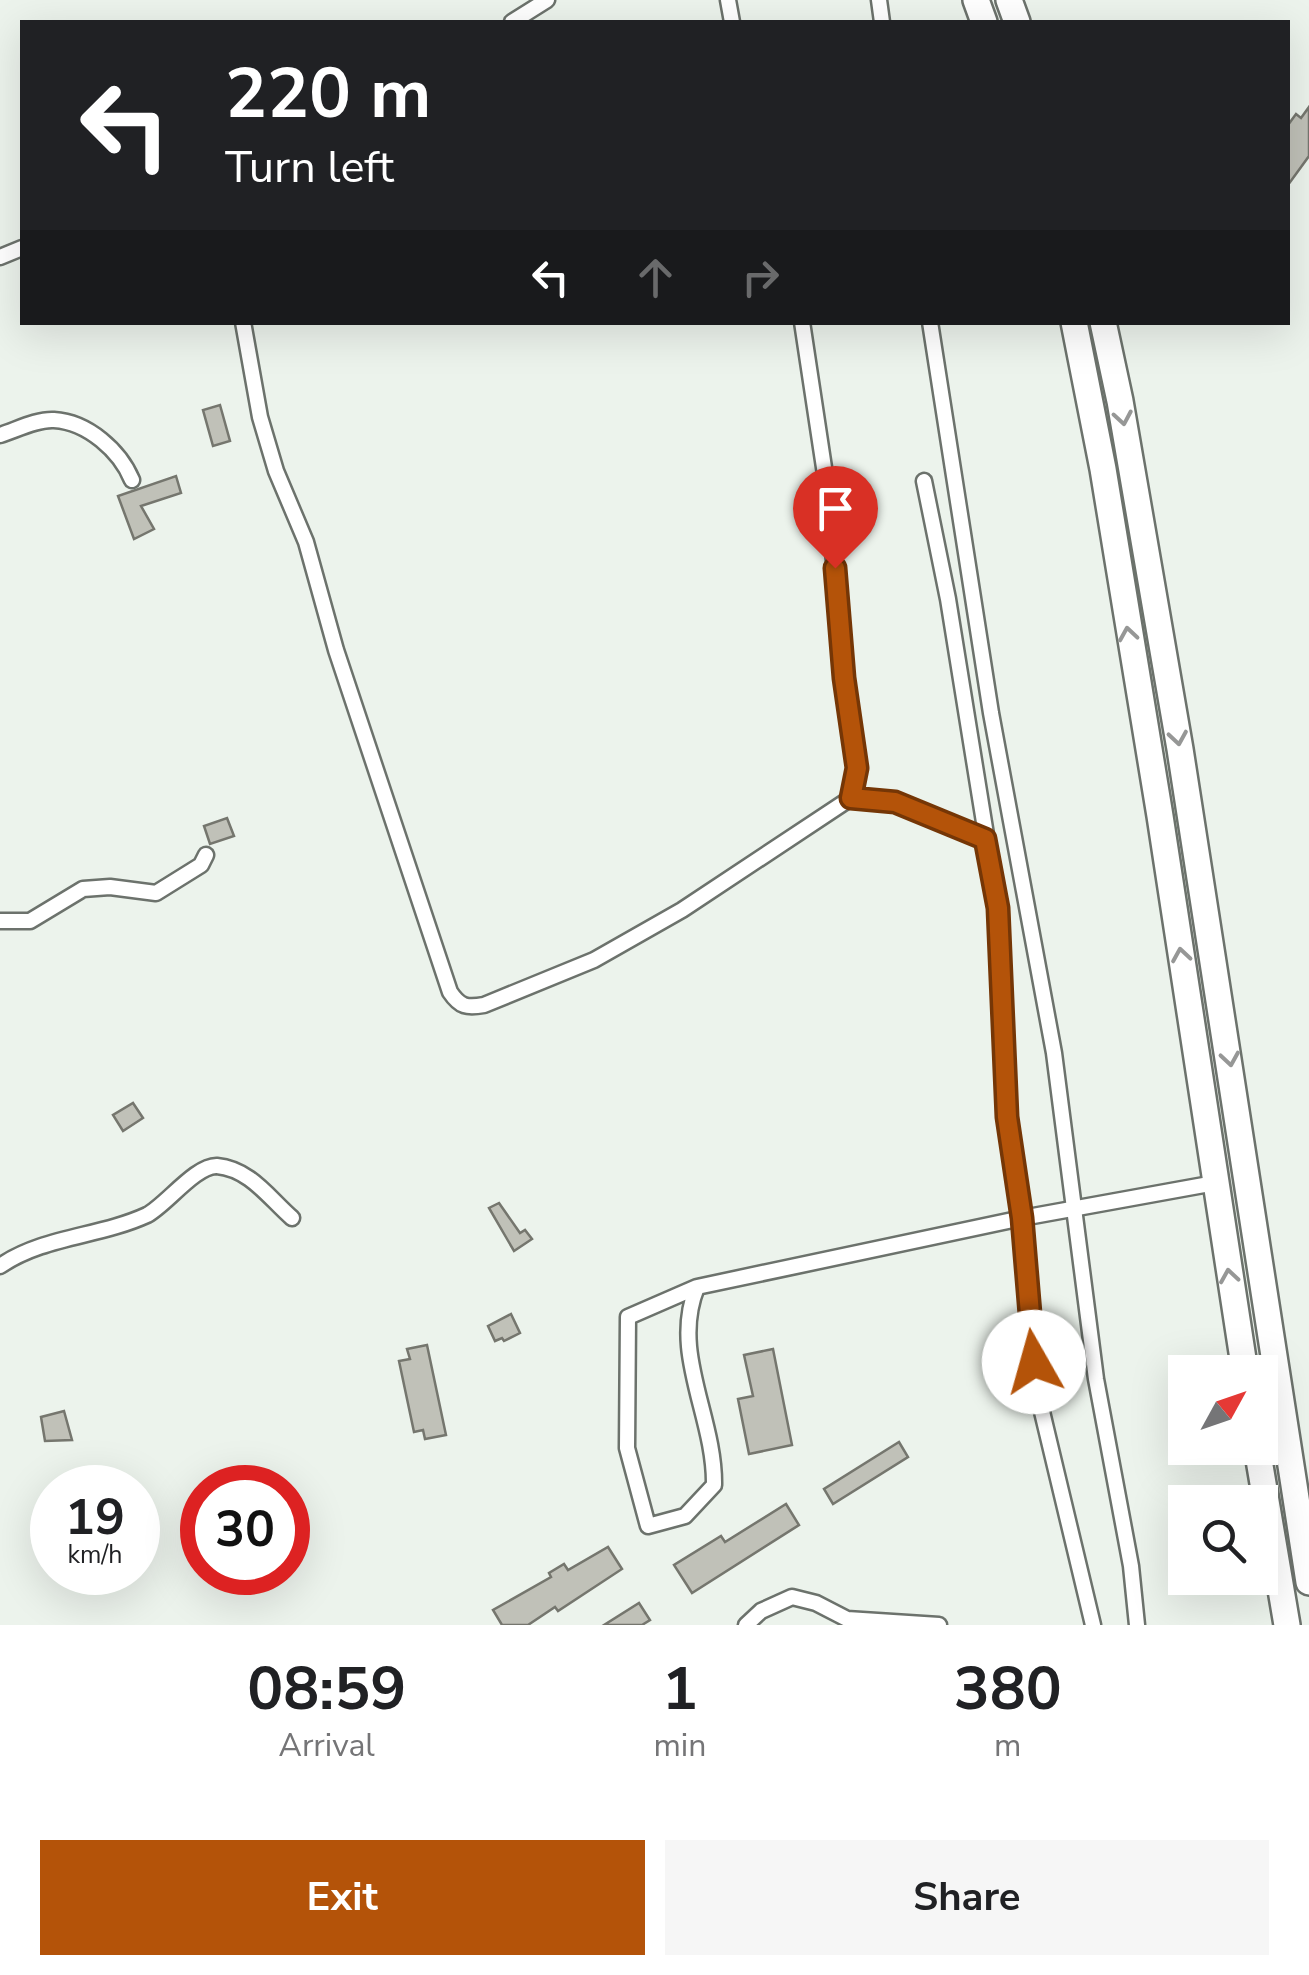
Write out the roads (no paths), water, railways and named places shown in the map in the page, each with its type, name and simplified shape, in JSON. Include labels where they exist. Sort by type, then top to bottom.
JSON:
[{"type":"highway","points":[[1075,325],[1103,469],[1242,1355]]},
{"type":"highway","points":[[1104,325],[1192,828],[1309,1582]]},
{"type":"highway","points":[[1260,1465],[1286,1625]]},
{"type":"street","points":[[515,20],[547,0]]},
{"type":"street","points":[[244,325],[260,417],[276,471],[306,542],[351,697],[450,992],[458,1004],[468,1008],[484,1005],[594,960],[682,910],[851,798],[895,802],[985,839]]},
{"type":"street","points":[[802,325],[828,494],[844,678],[857,768],[851,798]]},
{"type":"street","points":[[930,325],[991,712],[1054,1053],[1073,1210],[1137,1625]]},
{"type":"street","points":[[0,435],[55,420],[88,431],[122,456],[132,480]]},
{"type":"street","points":[[924,481],[948,599],[998,908],[1007,1117],[1022,1218],[1038,1395],[1092,1625]]},
{"type":"street","points":[[0,920],[30,921],[83,888],[110,886],[156,893],[201,865],[206,855]]},
{"type":"street","points":[[0,1266],[22,1251],[149,1214],[204,1169],[215,1166],[256,1181],[292,1218]]},
{"type":"street","points":[[697,1287],[685,1328],[715,1455],[714,1485],[685,1516],[648,1526],[627,1448],[628,1317],[697,1287],[1022,1218],[1215,1182]]},
{"type":"street","points":[[746,1625],[761,1611],[792,1597],[847,1618],[939,1625]]}]
